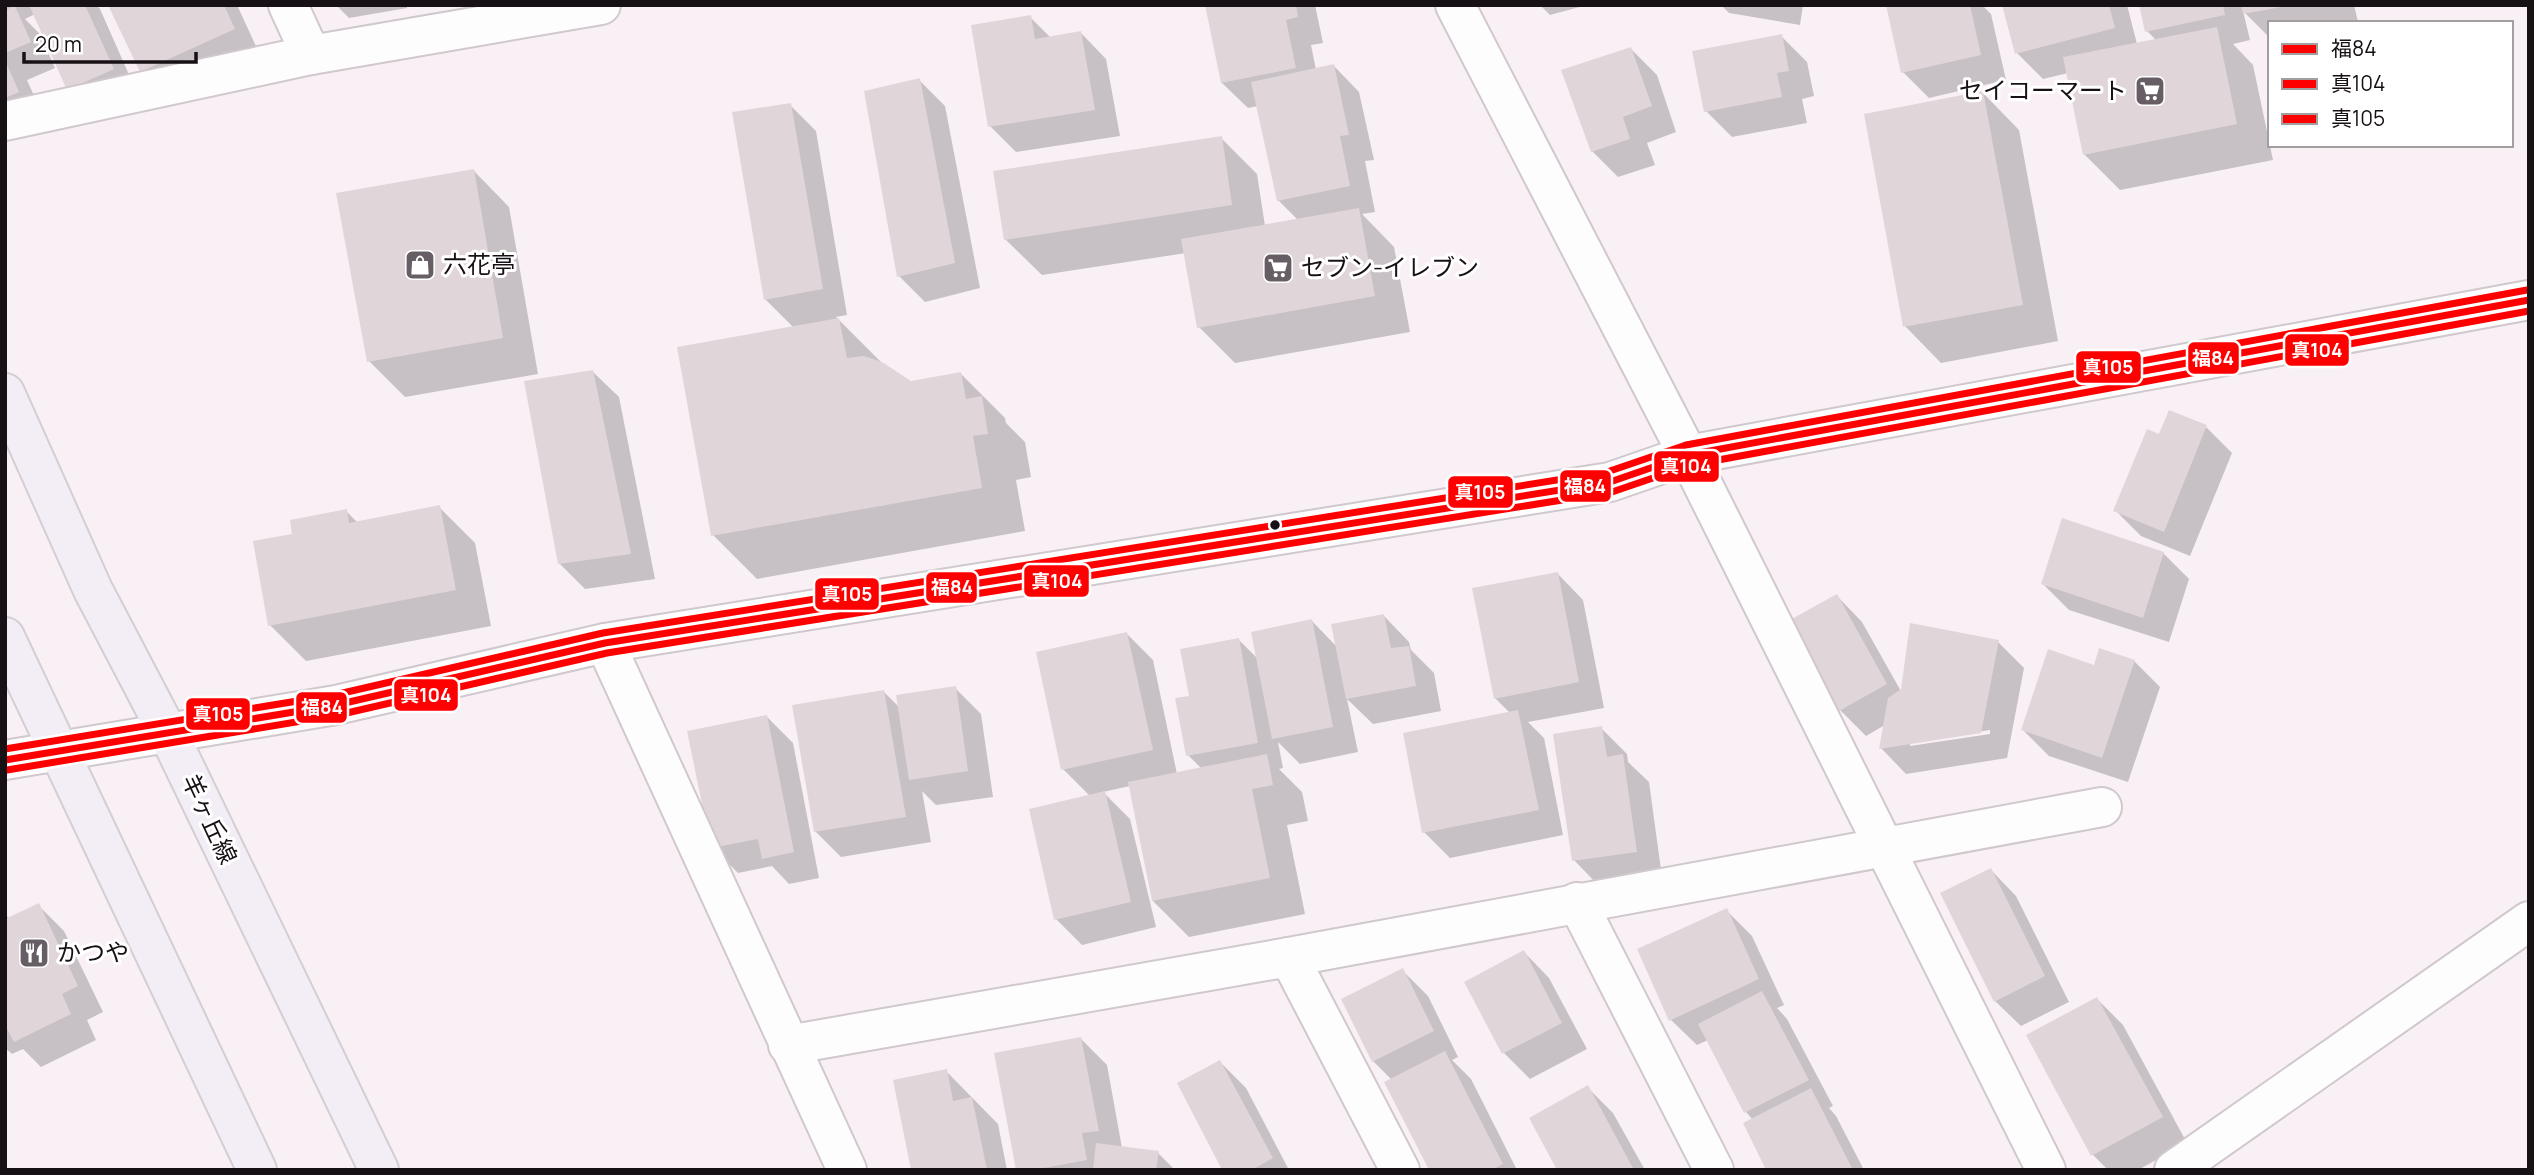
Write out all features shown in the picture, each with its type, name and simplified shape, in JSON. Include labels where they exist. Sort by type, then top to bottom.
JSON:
[{"type":"main road","name":"羊ヶ丘線","points":[[5,393],[93,590],[169,735],[379,1170]]},
{"type":"main road","points":[[5,637],[257,1170]]},
{"type":"street","points":[[288,5],[311,55]]},
{"type":"street","points":[[5,121],[311,55],[601,5]]},
{"type":"street","points":[[1455,5],[1688,455],[2046,1170]]},
{"type":"street","points":[[5,760],[169,735],[337,705],[605,643],[1610,482],[1688,455],[2529,300]]},
{"type":"street","points":[[605,643],[847,1170]]},
{"type":"street","points":[[788,1045],[1289,957],[2102,807]]},
{"type":"street","points":[[1577,902],[1714,1170]]},
{"type":"street","points":[[2174,1170],[2529,921]]},
{"type":"street","points":[[1289,957],[1400,1170]]},
{"type":"building","points":[[29,5],[85,5],[114,69],[67,90]]},
{"type":"building","points":[[108,5],[224,5],[235,29],[140,72]]},
{"type":"building","points":[[1205,5],[1296,5],[1298,17],[1286,20],[1296,68],[1221,83]]},
{"type":"building","points":[[1886,5],[1970,5],[1981,55],[1901,73]]},
{"type":"building","points":[[2002,5],[2109,5],[2115,28],[2015,54]]},
{"type":"building","points":[[2139,5],[2223,5],[2225,15],[2145,32]]},
{"type":"building","points":[[2241,5],[2281,5],[2281,7],[2243,14]]},
{"type":"building","points":[[15,6],[31,42],[5,53],[5,10]]},
{"type":"building","points":[[1031,15],[1035,39],[1081,31],[1095,110],[988,127],[971,25]]},
{"type":"building","name":"セイコーマート","points":[[2217,27],[2237,124],[2083,155],[2063,57]]},
{"type":"building","points":[[1782,34],[1789,71],[1777,73],[1782,97],[1704,112],[1692,51]]},
{"type":"building","points":[[1631,47],[1652,106],[1623,117],[1630,139],[1591,152],[1561,70]]},
{"type":"building","points":[[5,60],[19,92],[5,98]]},
{"type":"building","points":[[1334,64],[1349,135],[1340,136],[1350,186],[1277,201],[1251,82]]},
{"type":"building","points":[[920,78],[955,263],[897,277],[864,91]]},
{"type":"building","points":[[1983,91],[2023,305],[1903,327],[1864,114]]},
{"type":"building","points":[[791,103],[823,289],[764,300],[732,112]]},
{"type":"building","points":[[1222,136],[1232,205],[1004,240],[993,171]]},
{"type":"building","name":"六花亭","points":[[474,169],[503,338],[367,362],[336,193]]},
{"type":"building","name":"セブン-イレブン","points":[[1359,208],[1375,296],[1197,328],[1181,239]]},
{"type":"building","points":[[839,318],[847,358],[864,356],[882,362],[911,381],[961,372],[966,399],[982,396],[988,434],[973,436],[982,488],[711,536],[677,347]]},
{"type":"building","points":[[593,370],[631,554],[558,564],[524,381]]},
{"type":"building","points":[[2169,410],[2207,425],[2164,532],[2113,511],[2147,429],[2159,434]]},
{"type":"building","points":[[440,505],[456,590],[268,626],[253,541],[292,534],[290,520],[347,509],[349,523]]},
{"type":"building","points":[[2062,518],[2164,552],[2143,618],[2041,584]]},
{"type":"building","points":[[1558,572],[1579,682],[1494,699],[1472,588]]},
{"type":"building","points":[[1837,594],[1887,684],[1839,711],[1788,621]]},
{"type":"building","points":[[1384,614],[1391,648],[1409,646],[1416,686],[1346,699],[1331,624]]},
{"type":"building","points":[[1312,619],[1333,727],[1272,739],[1251,632]]},
{"type":"building","points":[[1910,623],[1999,640],[1981,733],[1879,749],[1888,698],[1901,689]]},
{"type":"building","points":[[1127,632],[1153,750],[1061,770],[1036,652]]},
{"type":"building","points":[[1239,638],[1258,743],[1186,756],[1175,698],[1189,696],[1180,649]]},
{"type":"building","points":[[2099,648],[2135,660],[2102,758],[2021,730],[2048,649],[2094,665]]},
{"type":"building","points":[[956,686],[968,771],[909,780],[896,695]]},
{"type":"building","points":[[884,690],[906,817],[814,832],[792,705]]},
{"type":"building","points":[[1518,710],[1539,810],[1422,833],[1403,733]]},
{"type":"building","points":[[767,715],[794,852],[762,859],[758,839],[711,848],[687,731]]},
{"type":"building","points":[[1602,726],[1607,757],[1623,754],[1637,852],[1572,861],[1553,734]]},
{"type":"building","points":[[1267,754],[1273,785],[1252,789],[1270,878],[1152,901],[1128,782]]},
{"type":"building","points":[[1105,791],[1131,902],[1054,920],[1029,809]]},
{"type":"building","points":[[1991,868],[2045,976],[1994,1002],[1940,893]]},
{"type":"building","name":"かつや","points":[[39,903],[78,986],[62,994],[71,1014],[14,1042],[5,1025],[5,919]]},
{"type":"building","points":[[1727,908],[1759,979],[1669,1021],[1637,949]]},
{"type":"building","points":[[1524,950],[1562,1023],[1502,1054],[1464,982]]},
{"type":"building","points":[[1403,968],[1434,1031],[1372,1062],[1341,999]]},
{"type":"building","points":[[1762,991],[1809,1080],[1744,1113],[1698,1024]]},
{"type":"building","points":[[2097,997],[2163,1117],[2091,1156],[2026,1035]]},
{"type":"building","points":[[1081,1037],[1099,1131],[1082,1133],[1087,1160],[1033,1170],[1016,1170],[994,1053]]},
{"type":"building","points":[[1445,1051],[1503,1164],[1491,1170],[1429,1170],[1384,1082]]},
{"type":"building","points":[[1220,1060],[1273,1158],[1252,1170],[1222,1170],[1177,1083]]},
{"type":"building","points":[[947,1069],[953,1101],[972,1097],[987,1170],[911,1170],[893,1080]]},
{"type":"building","points":[[1588,1085],[1634,1170],[1557,1170],[1529,1118]]},
{"type":"building","points":[[1811,1088],[1853,1170],[1766,1170],[1743,1123]]},
{"type":"building","points":[[1096,1143],[1159,1151],[1156,1170],[1093,1170]]},
{"type":"transit line","name":"真105","points":[[5,749],[334,695],[603,633],[1607,472],[1686,445],[2527,290]]},
{"type":"transit line","name":"福84","points":[[5,760],[336,705],[605,643],[1610,482],[1688,455],[2529,300]]},
{"type":"transit line","name":"真104","points":[[7,770],[338,715],[607,653],[1612,492],[1691,465],[2529,311]]},
{"type":"place","name":"セイコーマート","points":[[2150,91]]},
{"type":"place","name":"六花亭","points":[[420,265]]},
{"type":"place","name":"セブン-イレブン","points":[[1278,268]]},
{"type":"place","name":"かつや","points":[[34,953]]}]
